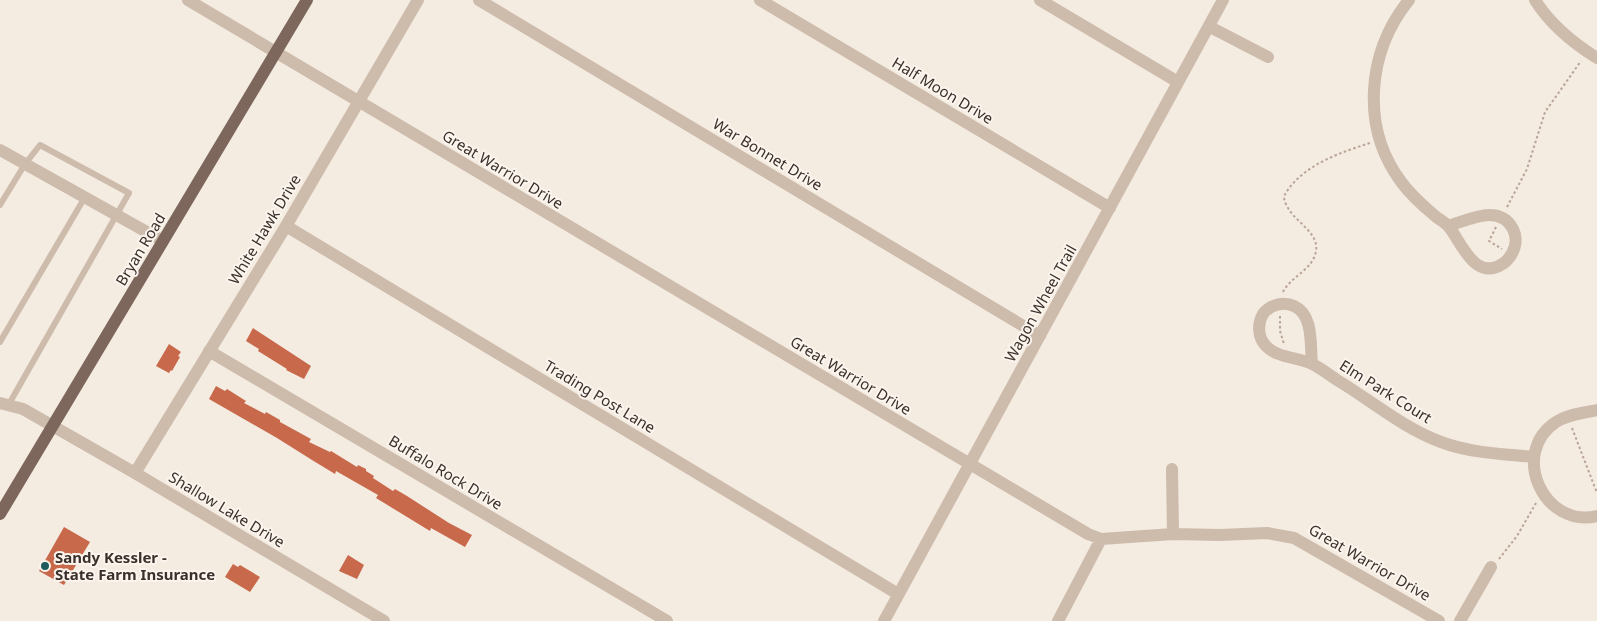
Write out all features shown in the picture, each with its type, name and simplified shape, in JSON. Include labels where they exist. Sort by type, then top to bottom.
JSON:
[{"type":"main road","name":"Bryan Road","points":[[0,514],[307,0]]},
{"type":"street","name":"White Hawk Drive","points":[[134,472],[286,226],[418,0]]},
{"type":"street","name":"War Bonnet Drive","points":[[478,0],[1040,336]]},
{"type":"street","name":"Half Moon Drive","points":[[760,0],[1110,208]]},
{"type":"street","points":[[1040,0],[1178,82]]},
{"type":"street","name":"Wagon Wheel Trail","points":[[884,621],[1223,0]]},
{"type":"street","points":[[1409,0],[1390,27],[1379,55],[1374,80],[1376,121],[1383,148],[1401,181],[1421,204],[1448,226],[1474,263],[1488,268],[1500,265],[1511,256],[1514,249],[1514,233],[1510,225],[1498,216],[1490,214],[1448,226]]},
{"type":"street","points":[[1535,0],[1573,42],[1597,58]]},
{"type":"street","name":"Great Warrior Drive","points":[[197,2],[358,102],[1088,534],[1102,539],[1173,534],[1220,535],[1266,533],[1294,538],[1440,621]]},
{"type":"street","points":[[1210,26],[1268,57]]},
{"type":"street","points":[[0,150],[163,241]]},
{"type":"street","name":"Trading Post Lane","points":[[286,226],[898,594]]},
{"type":"street","name":"Elm Park Court","points":[[1312,364],[1308,322],[1304,314],[1291,305],[1276,305],[1268,309],[1261,319],[1259,328],[1261,338],[1266,346],[1276,352],[1312,364],[1372,401],[1406,426],[1430,438],[1473,450],[1534,457]]},
{"type":"street","name":"Buffalo Rock Drive","points":[[209,351],[667,621]]},
{"type":"street","name":"Shallow Lake Drive","points":[[4,404],[24,409],[134,472],[384,621]]},
{"type":"street","points":[[1597,410],[1566,417],[1556,422],[1540,440],[1534,457],[1535,478],[1540,489],[1551,502],[1566,512],[1577,516],[1597,516]]},
{"type":"street","points":[[1172,469],[1173,534]]},
{"type":"street","points":[[1058,621],[1102,539]]},
{"type":"street","points":[[1460,621],[1491,567]]},
{"type":"lane","points":[[0,205],[24,164],[40,145],[129,193],[4,404]]},
{"type":"lane","points":[[0,342],[85,197]]},
{"type":"path","points":[[1505,212],[1527,169],[1545,112],[1583,58]]},
{"type":"path","points":[[1282,296],[1290,282],[1313,261],[1317,248],[1312,235],[1288,207],[1284,197],[1297,178],[1311,168],[1350,149],[1373,142]]},
{"type":"path","points":[[1498,224],[1489,241],[1506,251]]},
{"type":"path","points":[[1280,311],[1280,331],[1286,348]]},
{"type":"path","points":[[1570,423],[1597,493]]},
{"type":"path","points":[[1491,567],[1495,566],[1517,536],[1536,503]]},
{"type":"building","points":[[253,328],[311,366],[304,379],[286,370],[246,341]]},
{"type":"building","points":[[169,344],[181,352],[172,371],[169,373],[156,366]]},
{"type":"building","points":[[216,386],[225,391],[227,389],[246,401],[244,403],[280,420],[280,422],[311,439],[309,442],[331,451],[357,467],[358,465],[366,469],[366,471],[374,476],[373,478],[393,491],[395,489],[472,535],[465,547],[431,528],[430,531],[376,498],[378,495],[336,471],[335,474],[209,399]]},
{"type":"building","points":[[64,527],[90,542],[64,585],[39,571]]},
{"type":"building","points":[[348,555],[364,565],[357,579],[339,571]]},
{"type":"building","points":[[233,564],[238,567],[240,565],[260,577],[250,592],[225,577]]},
{"type":"place","name":"Sandy Kessler - State Farm Insurance","points":[[45,566]]}]
